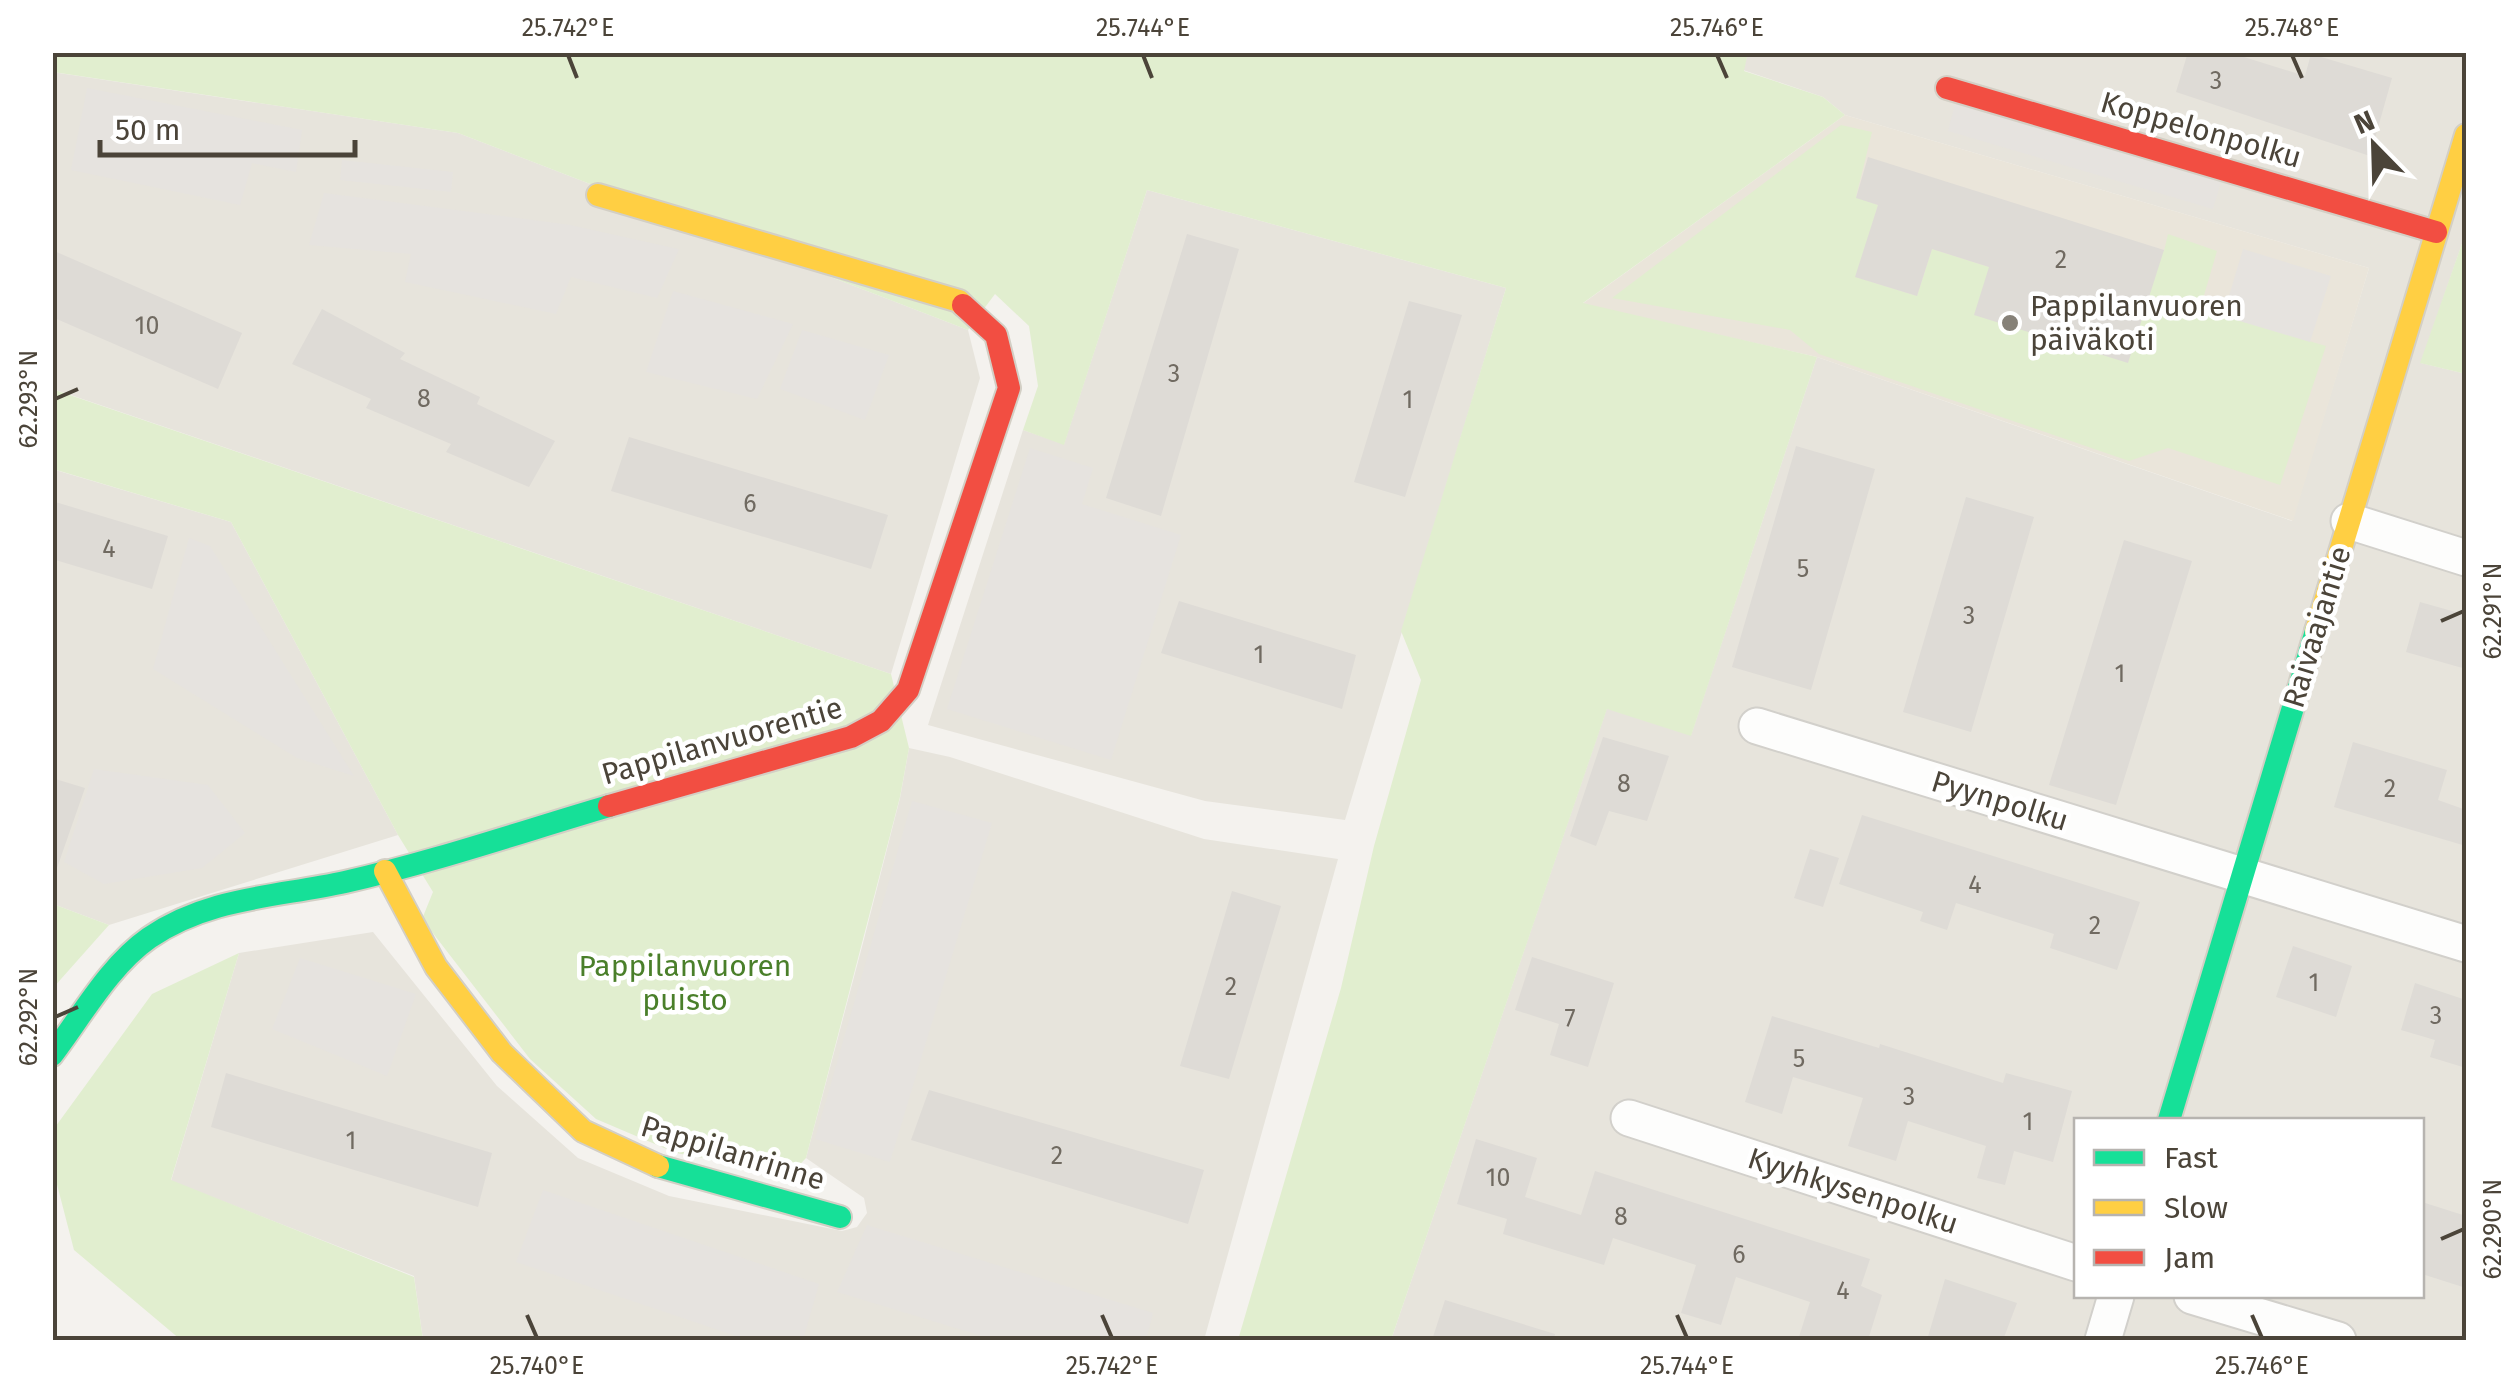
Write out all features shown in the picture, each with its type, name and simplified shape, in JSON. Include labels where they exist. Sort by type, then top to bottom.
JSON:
[{"type":"street","name":"Koppelonpolku","points":[[1948,88],[2436,232]]},
{"type":"street","name":"Raivaajantie","points":[[2170,1118],[2466,135]]},
{"type":"street","name":"Pappilanvuorentie","points":[[52,1055],[120,964],[167,926],[192,914],[238,900],[385,871],[851,737],[881,722],[908,690],[1009,388],[996,334],[959,300],[598,195]]},
{"type":"street","points":[[2349,521],[2466,558]]},
{"type":"street","name":"Pyynpolku","points":[[1757,726],[2466,944]]},
{"type":"street","name":"Pappilanrinne","points":[[385,871],[403,910],[446,982],[514,1070],[590,1136],[674,1173],[840,1217]]},
{"type":"street","name":"Kyyhkysenpolku","points":[[1630,1118],[2074,1263]]},
{"type":"street","points":[[2102,1340],[2115,1298]]},
{"type":"street","points":[[2199,1298],[2338,1340]]},
{"type":"shaded area","points":[[1748,53],[2466,53],[2466,232],[2421,363],[2466,374],[2466,1340],[1391,1340],[1607,708],[1691,735],[1817,357],[2292,521],[2369,268],[1845,115],[1823,97],[1743,70]]},
{"type":"shaded area","points":[[52,72],[458,133],[968,330],[980,378],[891,674],[53,389]]},
{"type":"shaded area","points":[[87,88],[302,130],[296,172],[252,163],[240,205],[71,170]]},
{"type":"shaded area","points":[[1955,104],[2221,182],[2213,209],[1948,131]]},
{"type":"shaded area","name":"Pappilanvuoren päiväkoti","points":[[1845,115],[2369,268],[2293,521],[1817,357],[1582,304]]},
{"type":"shaded area","points":[[342,160],[453,172],[451,192],[340,180]]},
{"type":"shaded area","points":[[1147,190],[1506,288],[1345,820],[1205,801],[928,725],[1023,430],[1064,444]]},
{"type":"shaded area","points":[[324,193],[571,225],[679,249],[657,298],[571,277],[556,314],[405,282],[411,254],[309,245]]},
{"type":"shaded area","points":[[2243,249],[2331,276],[2310,342],[2223,316]]},
{"type":"shaded area","points":[[673,291],[793,324],[757,399],[646,372]]},
{"type":"shaded area","points":[[802,330],[889,355],[865,420],[780,389]]},
{"type":"shaded area","points":[[1030,448],[1093,468],[1082,504],[1181,535],[1111,760],[947,709]]},
{"type":"shaded area","points":[[52,469],[231,522],[398,835],[109,925],[53,904]]},
{"type":"shaded area","points":[[189,538],[210,546],[354,776],[297,758],[153,669]]},
{"type":"shaded area","points":[[909,748],[950,757],[1204,839],[1338,859],[1204,1340],[423,1340],[414,1276],[171,1181],[239,953],[373,932],[497,1086],[578,1158],[669,1196],[842,1231],[857,1227],[867,1213],[864,1198],[806,1158],[900,798]]},
{"type":"shaded area","points":[[94,769],[208,785],[245,833],[202,868],[104,884],[64,862]]},
{"type":"shaded area","points":[[912,801],[992,823],[890,1162],[815,1139]]},
{"type":"shaded area","points":[[300,958],[416,994],[387,1076],[272,1029]]},
{"type":"shaded area","points":[[543,1190],[819,1284],[803,1340],[748,1340],[516,1262]]},
{"type":"shaded area","points":[[867,1225],[1153,1313],[1146,1340],[995,1340],[837,1292]]},
{"type":"green space","points":[[1748,52],[1744,71],[1823,97],[1845,115],[1583,303],[1817,357],[1691,736],[1607,709],[1391,1340],[1238,1340],[1341,988],[1374,846],[1421,680],[1401,631],[1506,288],[1147,190],[1064,445],[1023,430],[1038,386],[1029,326],[995,294],[968,330],[458,133],[53,72],[52,53]]},
{"type":"green space","name":"Pappilanvuoren päiväkoti","points":[[1841,125],[1872,132],[1856,197],[1878,205],[1856,277],[1917,296],[1932,249],[1989,267],[2164,251],[2168,234],[2217,251],[2200,309],[2326,346],[2280,485],[2168,448],[2129,461],[1819,354],[1790,330],[1612,298]]},
{"type":"green space","points":[[2466,232],[2466,374],[2420,363]]},
{"type":"green space","name":"Pappilanvuoren puisto","points":[[52,389],[891,674],[909,748],[900,797],[806,1158],[791,1174],[676,1153],[596,1119],[530,1059],[422,919],[433,892],[398,835],[231,522],[53,469]]},
{"type":"green space","points":[[52,904],[109,925],[53,988]]},
{"type":"green space","points":[[239,953],[171,1180],[414,1277],[423,1340],[181,1340],[74,1250],[53,1169],[53,1130],[152,994]]},
{"type":"building","points":[[2188,52],[2228,52],[2305,76],[2311,54],[2392,78],[2370,156],[2176,92]]},
{"type":"building","points":[[1868,157],[2164,250],[2128,363],[1974,315],[1989,267],[1932,249],[1917,296],[1855,277],[1878,205],[1856,198]]},
{"type":"building","points":[[1187,234],[1239,249],[1161,516],[1106,498]]},
{"type":"building","points":[[52,250],[242,333],[218,389],[52,317]]},
{"type":"building","points":[[1409,301],[1462,315],[1405,497],[1354,482]]},
{"type":"building","points":[[322,309],[405,353],[400,359],[480,397],[477,404],[555,441],[529,487],[446,452],[451,444],[366,408],[371,399],[292,364]]},
{"type":"building","points":[[629,437],[888,515],[871,569],[611,491]]},
{"type":"building","points":[[1796,446],[1875,469],[1811,690],[1732,667]]},
{"type":"building","points":[[1966,497],[2034,517],[1971,732],[1903,712]]},
{"type":"building","points":[[52,501],[168,536],[152,589],[52,559]]},
{"type":"building","points":[[2124,540],[2192,561],[2116,805],[2049,785]]},
{"type":"building","points":[[1179,601],[1356,655],[1342,709],[1161,653]]},
{"type":"building","points":[[2420,602],[2466,615],[2466,669],[2406,652]]},
{"type":"building","points":[[1603,737],[1669,756],[1647,821],[1609,811],[1596,846],[1570,836]]},
{"type":"building","points":[[2353,742],[2447,770],[2438,800],[2466,810],[2466,846],[2334,807]]},
{"type":"building","points":[[52,778],[85,788],[57,868],[52,868]]},
{"type":"building","points":[[1862,815],[2140,902],[2117,970],[2050,948],[2054,934],[1956,903],[1947,930],[1920,921],[1923,912],[1839,884]]},
{"type":"building","points":[[1810,849],[1839,858],[1823,907],[1794,898]]},
{"type":"building","points":[[1232,891],[1281,906],[1229,1079],[1180,1066]]},
{"type":"building","points":[[2293,946],[2352,966],[2336,1017],[2276,997]]},
{"type":"building","points":[[1532,957],[1614,983],[1588,1067],[1550,1055],[1559,1024],[1515,1010]]},
{"type":"building","points":[[2415,983],[2466,1000],[2466,1068],[2430,1057],[2435,1040],[2401,1030]]},
{"type":"building","points":[[1772,1016],[1879,1048],[1880,1044],[2003,1083],[2006,1073],[2072,1091],[2053,1162],[2014,1151],[2005,1185],[1977,1178],[1986,1146],[1908,1121],[1896,1161],[1848,1146],[1863,1098],[1793,1077],[1782,1114],[1745,1102]]},
{"type":"building","points":[[226,1073],[492,1153],[478,1207],[211,1127]]},
{"type":"building","points":[[929,1090],[1204,1170],[1188,1224],[911,1140]]},
{"type":"building","points":[[1476,1139],[1537,1158],[1525,1197],[1581,1215],[1595,1171],[1870,1259],[1861,1286],[1882,1295],[1868,1340],[1798,1340],[1810,1302],[1736,1277],[1721,1325],[1681,1313],[1696,1265],[1613,1238],[1604,1265],[1503,1234],[1507,1219],[1457,1204]]},
{"type":"building","points":[[2424,1203],[2466,1216],[2466,1288],[2424,1275]]},
{"type":"building","points":[[1945,1279],[2017,1303],[2003,1340],[1927,1340]]},
{"type":"building","points":[[1445,1300],[1555,1334],[1554,1340],[1432,1340]]},
{"type":"traffic: fast","points":[[2170,1118],[2316,631]]},
{"type":"traffic: fast","points":[[52,1055],[121,963],[172,924],[219,906],[411,865],[609,806]]},
{"type":"traffic: fast","points":[[658,1166],[840,1217]]},
{"type":"traffic: slow","points":[[2316,631],[2466,135]]},
{"type":"traffic: slow","points":[[598,195],[963,305]]},
{"type":"traffic: slow","points":[[385,871],[436,967],[502,1053],[583,1131],[658,1166]]},
{"type":"traffic: jam","points":[[1947,88],[2436,232]]},
{"type":"traffic: jam","points":[[609,806],[851,737],[881,721],[908,690],[1009,388],[996,335],[963,305]]},
{"type":"place","name":"Pappilanvuoren päiväkoti","points":[[2010,323]]}]
